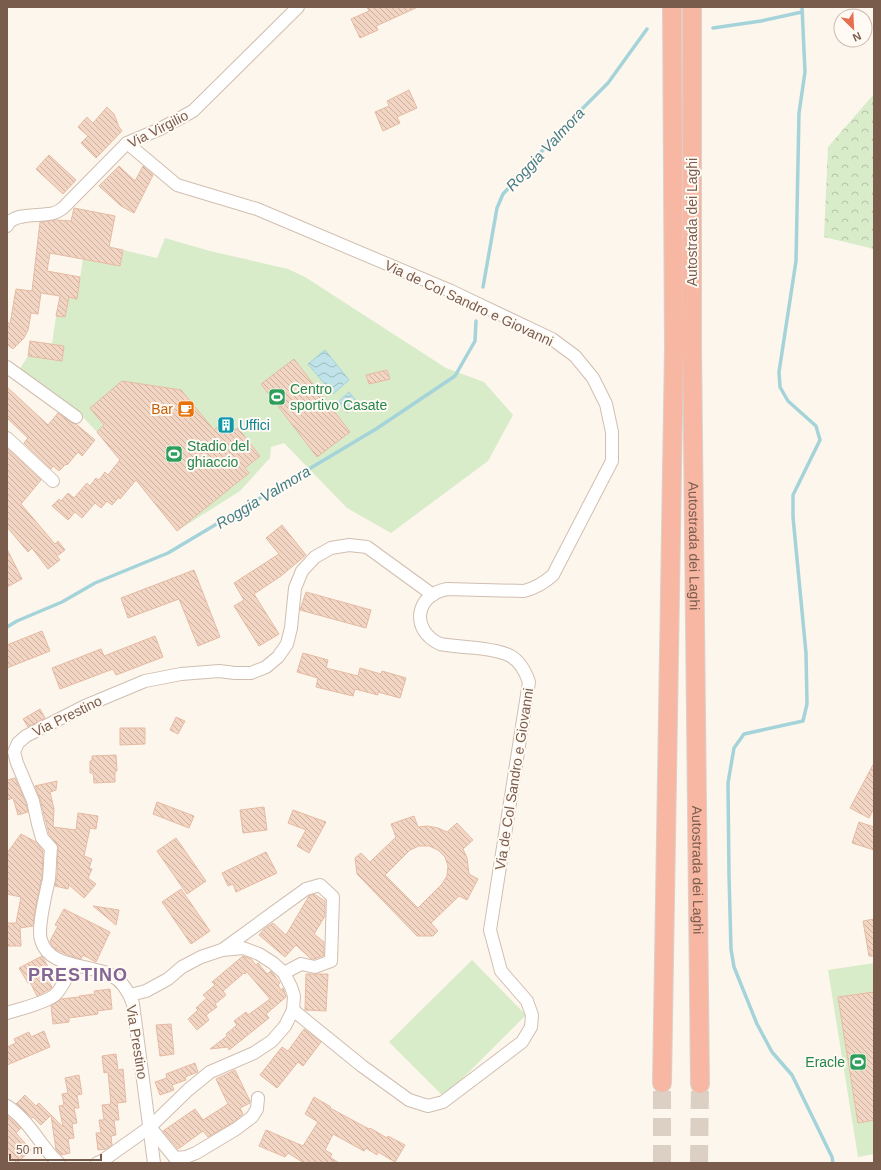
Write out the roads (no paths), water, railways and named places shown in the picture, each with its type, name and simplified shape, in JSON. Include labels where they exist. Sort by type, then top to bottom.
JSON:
[{"type":"highway","name":"Autostrada dei Laghi","points":[[662,1083],[674,348],[672,7]]},
{"type":"highway","name":"Autostrada dei Laghi","points":[[692,7],[692,362],[700,1084]]},
{"type":"street","name":"Via Virgilio","points":[[7,226],[8,223],[15,218],[50,214],[64,208],[127,143],[160,129],[193,111],[298,7]]},
{"type":"street","name":"Via de Col Sandro e Giovanni","points":[[127,143],[177,186],[256,209],[450,291],[552,339],[574,356],[593,378],[606,404],[612,432],[612,461],[553,575],[545,583],[524,591],[447,588],[438,590],[425,601],[421,609],[420,618],[422,627],[432,640],[440,644],[498,651],[509,654],[519,661],[526,671],[529,682],[490,930],[501,971],[528,1001],[532,1015],[531,1027],[522,1042],[443,1102],[428,1106],[409,1100],[362,1066],[293,1010]]},
{"type":"street","points":[[7,367],[76,417]]},
{"type":"street","points":[[7,438],[53,481]]},
{"type":"street","name":"Via Prestino","points":[[154,1163],[133,1004],[130,995],[121,983],[111,974],[74,965],[53,957],[45,949],[40,939],[40,929],[49,877],[51,848],[42,838],[33,801],[17,763],[14,752],[18,743],[26,736],[85,706],[145,681],[181,674],[219,671],[251,673],[266,667],[278,657],[287,644],[295,588],[302,571],[315,557],[331,548],[349,545],[367,547],[433,595]]},
{"type":"street","points":[[222,950],[306,889],[320,885],[333,897],[331,962],[315,967],[301,964],[284,973]]},
{"type":"street","points":[[97,1163],[150,1127],[188,1090],[210,1072],[254,1053],[272,1041],[285,1026],[293,1010],[294,996],[284,973],[273,963],[259,954],[243,948],[222,950],[201,957],[182,967],[168,979],[146,991],[130,995]]},
{"type":"street","points":[[7,1013],[40,1002],[54,995],[63,985],[74,965]]},
{"type":"street","points":[[150,1127],[174,1158],[186,1157],[196,1153],[236,1129],[252,1117],[257,1109],[258,1098]]},
{"type":"street","points":[[7,1106],[12,1109],[33,1132],[52,1158],[59,1163]]},
{"type":"water","points":[[325,350],[349,380],[333,394],[308,364]]},
{"type":"water","points":[[349,392],[358,403],[347,413],[338,402]]},
{"type":"waterway","points":[[802,7],[805,72],[799,113],[796,261],[779,372],[780,387],[788,401],[816,426],[820,440],[793,495],[793,517],[806,653],[807,704],[803,721],[744,734],[734,748],[728,783],[729,875],[731,949],[734,967],[757,1024],[772,1052],[792,1075],[832,1157],[833,1163]]},
{"type":"waterway","points":[[713,28],[761,21],[802,12]]},
{"type":"waterway","name":"Roggia Valmora","points":[[483,287],[497,208],[503,194],[562,129],[608,83],[647,29]]},
{"type":"waterway","name":"Roggia Valmora","points":[[7,627],[17,621],[62,602],[95,583],[168,553],[376,429],[455,376],[475,341],[476,321]]},
{"type":"tunnel","points":[[662,1083],[662,1163]]},
{"type":"tunnel","points":[[699,1163],[700,1084]]},
{"type":"place","name":"Centro sportivo Casate","points":[[277,397]]},
{"type":"place","name":"Bar","points":[[186,409]]},
{"type":"place","name":"Uffici","points":[[226,425]]},
{"type":"place","name":"Stadio del ghiaccio","points":[[174,454]]},
{"type":"place","name":"Eracle","points":[[858,1062]]},
{"type":"district","name":"PRESTINO","points":[[78,975]]}]
